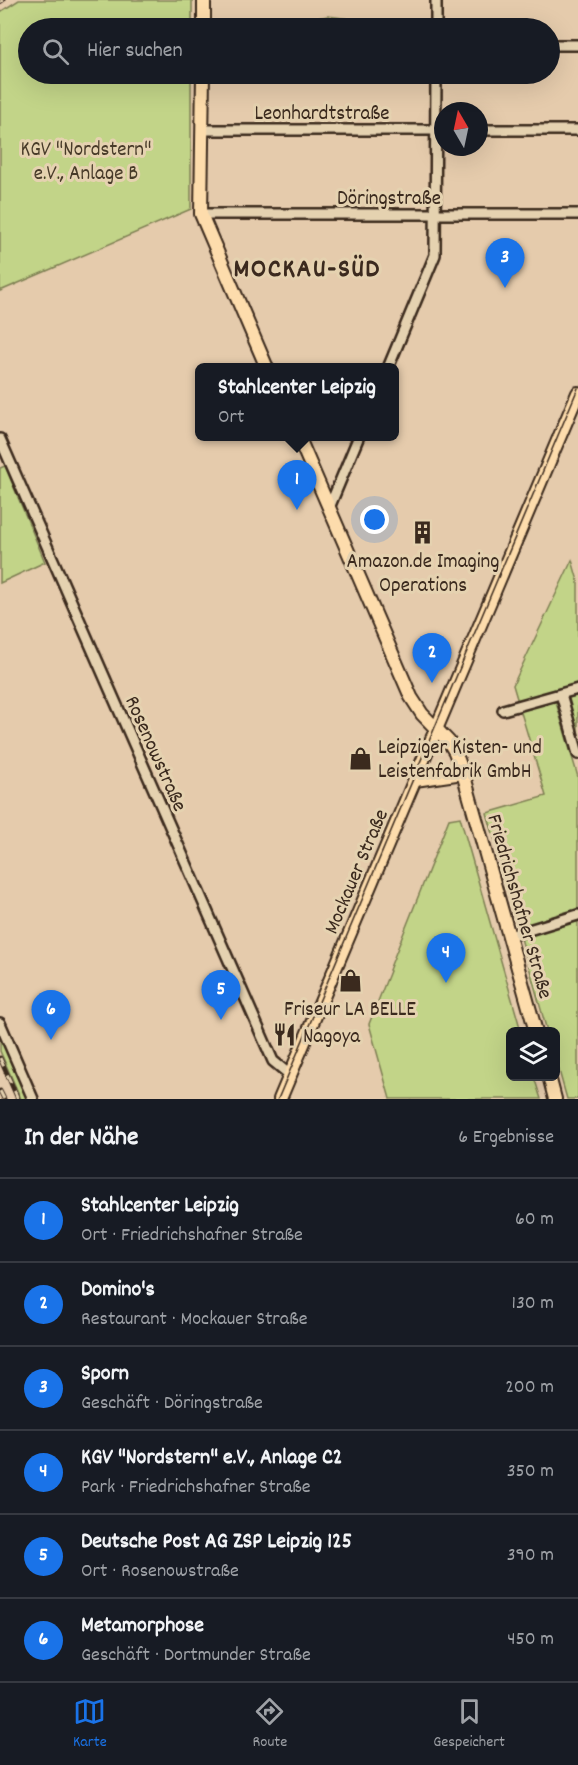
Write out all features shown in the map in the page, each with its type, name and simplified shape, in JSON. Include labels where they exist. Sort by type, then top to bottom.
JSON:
[{"type":"main road","points":[[204,0],[204,18]]},
{"type":"main road","points":[[203,84],[201,214],[265,363]]},
{"type":"main road","name":"Mockauer Straße","points":[[280,1099],[578,393]]},
{"type":"main road","name":"Friedrichshafner Straße","points":[[299,441],[411,697],[422,714],[449,742],[455,752],[463,773],[535,1027]]},
{"type":"main road","points":[[415,780],[463,773]]},
{"type":"main road","points":[[550,1081],[555,1099]]},
{"type":"street","points":[[436,0],[436,18]]},
{"type":"street","points":[[560,45],[578,45]]},
{"type":"street","points":[[437,84],[438,102]]},
{"type":"street","name":"Leonhardtstraße","points":[[202,130],[434,130]]},
{"type":"street","points":[[488,130],[578,130]]},
{"type":"street","points":[[390,363],[435,255],[438,156]]},
{"type":"street","name":"Döringstraße","points":[[201,214],[578,214]]},
{"type":"street","name":"Rosenowstraße","points":[[0,439],[273,1061],[290,1075]]},
{"type":"street","points":[[329,508],[357,441]]},
{"type":"street","points":[[503,710],[578,689]]},
{"type":"street","points":[[561,694],[578,754]]},
{"type":"street","points":[[509,936],[578,915]]},
{"type":"street","points":[[0,1023],[33,1099]]},
{"type":"green space","name":"KGV \"Nordstern\" e.V., Anlage B","points":[[19,0],[192,0],[192,18],[18,18],[18,84],[191,84],[191,209],[0,291],[0,12]]},
{"type":"green space","points":[[328,16],[343,18],[316,18]]},
{"type":"green space","points":[[5,466],[45,562],[0,583],[0,468]]},
{"type":"green space","points":[[572,560],[578,581],[578,684],[518,702],[513,685]]},
{"type":"green space","points":[[578,692],[578,738],[566,696]]},
{"type":"green space","points":[[555,699],[578,777],[578,910],[520,927],[487,813],[546,796],[520,709]]},
{"type":"green space","points":[[460,817],[520,1027],[506,1027],[506,1081],[535,1081],[541,1099],[390,1099],[369,1024],[449,819]]},
{"type":"green space","points":[[578,921],[578,1099],[567,1099],[560,1074],[560,1027],[546,1027],[521,938]]},
{"type":"green space","points":[[0,1034],[28,1099],[21,1099],[0,1051]]},
{"type":"tram line","points":[[278,1099],[578,388]]},
{"type":"railway","points":[[0,1058],[18,1099]]},
{"type":"railway","points":[[0,1091],[4,1099]]},
{"type":"place","name":"Sporn","points":[[505,288]]},
{"type":"place","name":"Stahlcenter Leipzig","points":[[297,510]]},
{"type":"place","name":"Amazon.de Imaging Operations","points":[[423,532]]},
{"type":"place","name":"Domino's","points":[[432,683]]},
{"type":"place","name":"Leipziger Kisten- und Leistenfabrik GmbH","points":[[360,758]]},
{"type":"place","name":"Friseur LA BELLE","points":[[350,980]]},
{"type":"place","name":"KGV \"Nordstern\" e.V., Anlage C2","points":[[446,983]]},
{"type":"place","name":"Deutsche Post AG ZSP Leipzig 125","points":[[221,1020]]},
{"type":"place","name":"Nagoya","points":[[285,1035]]},
{"type":"place","name":"Metamorphose","points":[[51,1040]]},
{"type":"district","name":"MOCKAU-SÜD","points":[[307,267]]}]
